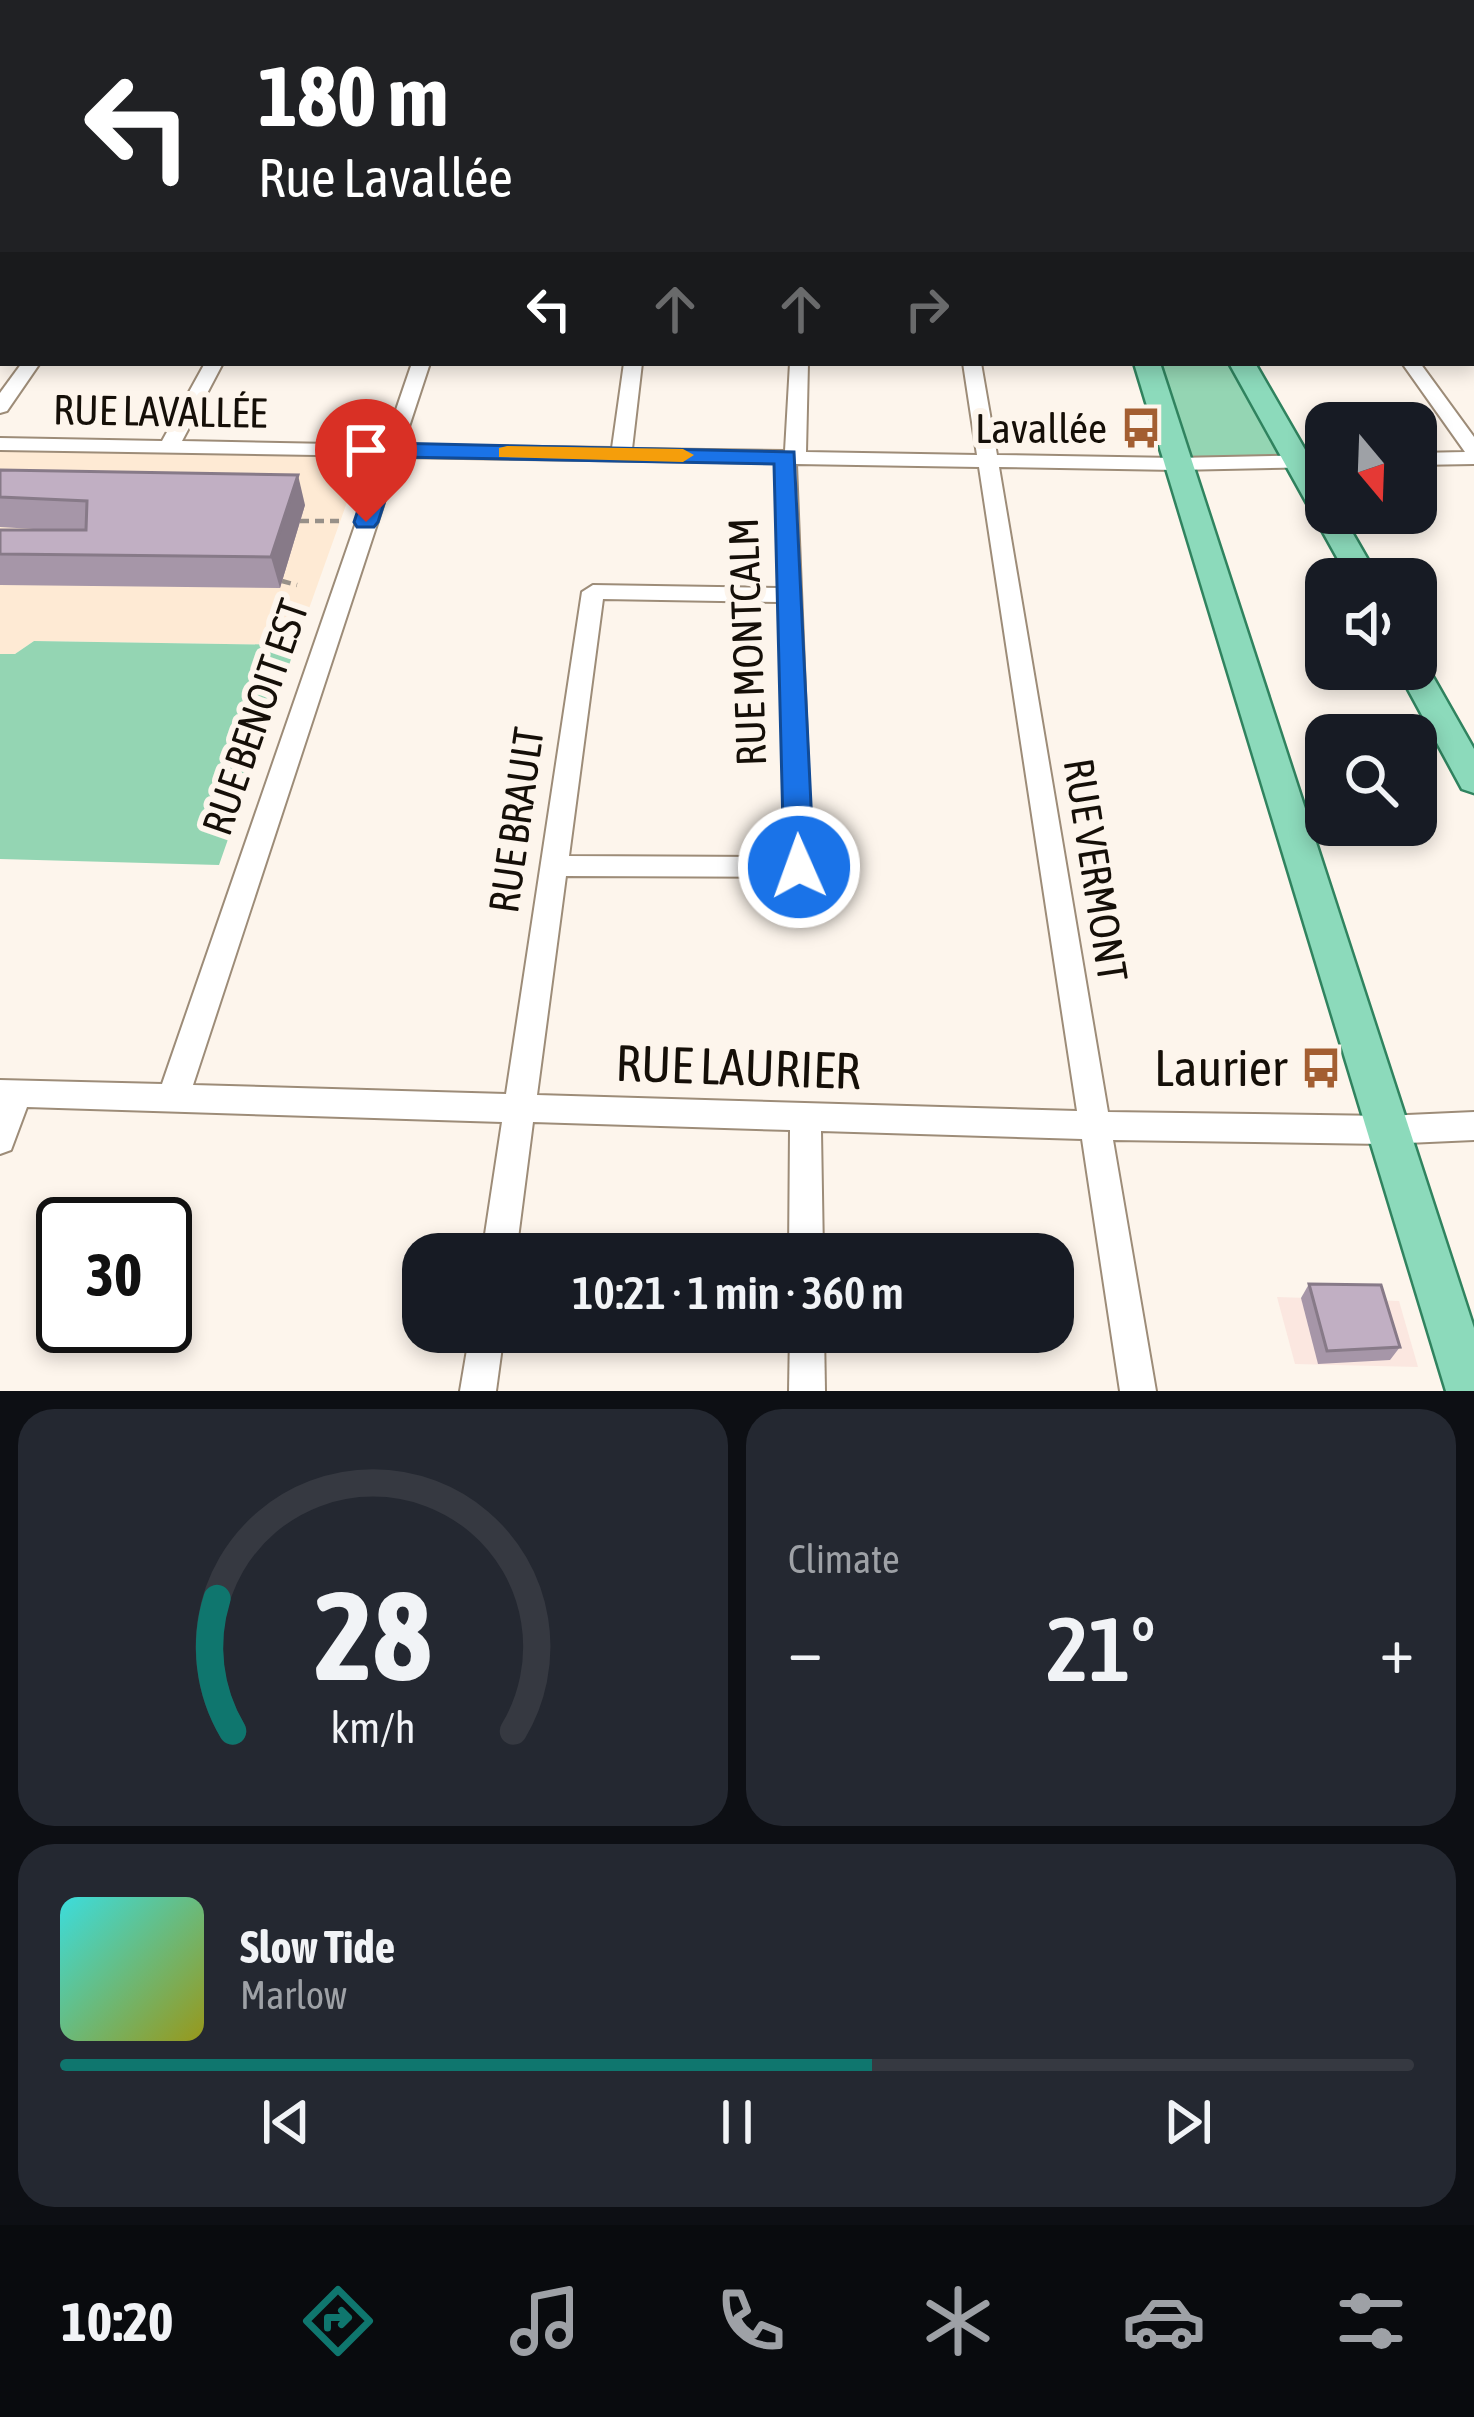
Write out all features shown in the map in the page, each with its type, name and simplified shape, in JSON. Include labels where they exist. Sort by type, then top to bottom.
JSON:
[{"type":"main road","points":[[1148,366],[1470,1391]]},
{"type":"main road","points":[[1244,366],[1305,451]]},
{"type":"main road","points":[[1425,690],[1474,780]]},
{"type":"street","points":[[0,407],[29,366]]},
{"type":"street","points":[[169,447],[212,366]]},
{"type":"street","name":"RUE BENOIT EST","points":[[172,1098],[420,366]]},
{"type":"street","points":[[621,454],[633,366]]},
{"type":"street","name":"RUE MONTCALM","points":[[556,866],[799,867],[790,595],[791,457],[799,366]]},
{"type":"street","name":"RUE VERMONT","points":[[972,366],[1138,1391]]},
{"type":"street","points":[[1413,366],[1474,454],[1437,457]]},
{"type":"street","name":"RUE LAVALLÉE","points":[[0,444],[1176,464],[1305,461]]},
{"type":"street","name":"RUE BRAULT","points":[[502,1233],[593,592],[790,595]]},
{"type":"street","points":[[0,1140],[9,1093]]},
{"type":"street","name":"RUE LAURIER","points":[[9,1093],[1095,1125],[1385,1130],[1474,1126]]},
{"type":"street","points":[[805,1117],[806,1233]]},
{"type":"street","points":[[478,1391],[484,1353]]},
{"type":"street","points":[[806,1353],[807,1391]]},
{"type":"path","points":[[300,521],[366,522]]},
{"type":"path","points":[[282,581],[297,585]]},
{"type":"shaded area","points":[[0,451],[356,457],[361,463],[296,645],[34,641],[15,654],[0,654]]},
{"type":"shaded area","points":[[1277,1297],[1399,1301],[1418,1367],[1295,1364]]},
{"type":"green space","points":[[1148,366],[1244,366],[1299,461],[1176,464]]},
{"type":"green space","points":[[34,641],[296,645],[219,865],[0,859],[0,654],[15,654]]},
{"type":"building","points":[[0,470],[298,475],[271,557],[0,554],[0,530],[86,530],[87,501],[0,497]]},
{"type":"building","points":[[1309,1284],[1381,1285],[1400,1347],[1327,1351]]},
{"type":"slow traffic","points":[[507,452],[683,455]]},
{"type":"place","name":"Lavallée","points":[[1141,428]]},
{"type":"place","name":"Laurier","points":[[1321,1068]]},
{"type":"route","points":[[366,522],[389,450],[786,457],[799,867]]}]
